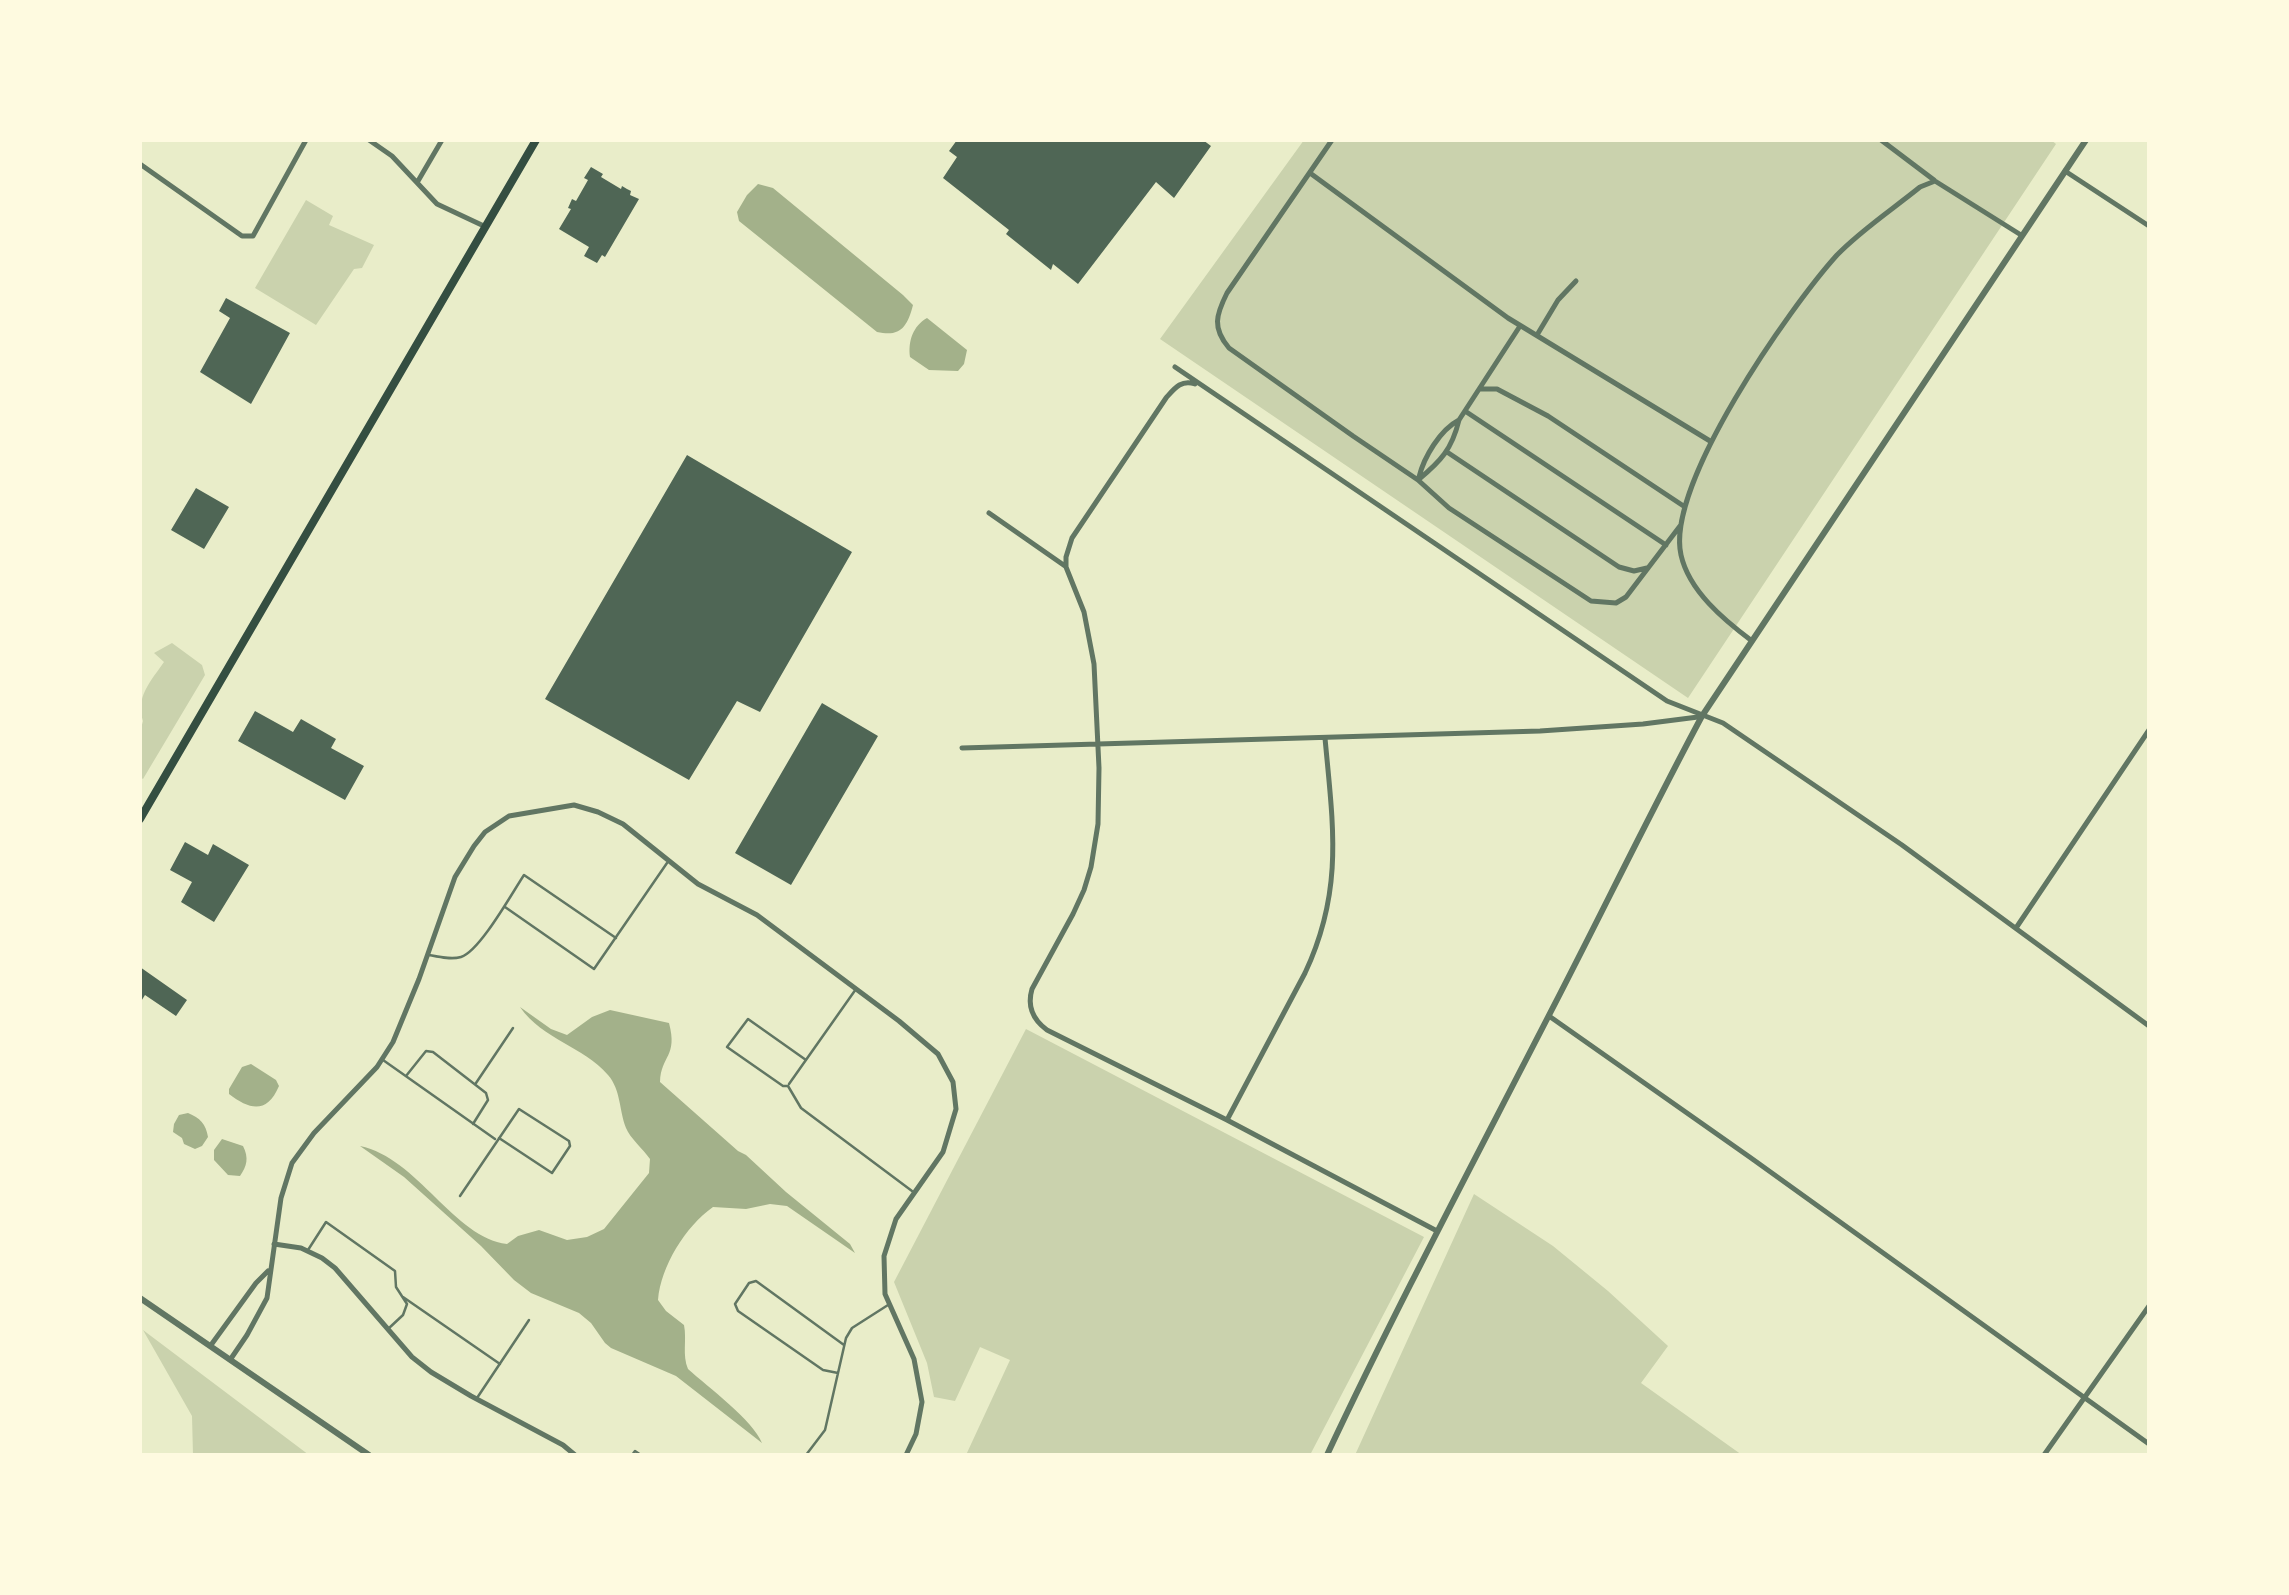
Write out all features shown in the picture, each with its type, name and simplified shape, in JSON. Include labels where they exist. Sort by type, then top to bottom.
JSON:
[{"type":"main road","points":[[140,819],[536,140]]},
{"type":"street","points":[[140,164],[242,236],[253,236],[306,140]]},
{"type":"street","points":[[369,140],[392,156],[437,204],[486,227]]},
{"type":"street","points":[[418,181],[442,140]]},
{"type":"street","points":[[1332,140],[1226,293],[1216,328],[1230,348],[1418,480],[1449,508],[1591,601],[1616,603],[1626,598],[1680,526],[1710,441],[1804,294],[1840,252],[1920,186],[1935,180]]},
{"type":"street","points":[[1881,140],[2021,236]]},
{"type":"street","points":[[1328,1455],[1647,817],[1702,716],[2086,140]]},
{"type":"street","points":[[2065,171],[2149,226]]},
{"type":"street","points":[[1310,173],[1520,326],[1710,441]]},
{"type":"street","points":[[1537,335],[1558,300],[1576,281]]},
{"type":"street","points":[[1418,480],[1440,462],[1459,420],[1520,326]]},
{"type":"street","points":[[1175,367],[1667,701],[1723,723],[1902,845],[2149,1026]]},
{"type":"street","points":[[1202,386],[1184,383],[1166,398],[1072,538],[1066,557],[1092,650],[1098,824],[1091,867],[1073,914],[1032,989],[1032,1012],[1047,1030],[1438,1232]]},
{"type":"street","points":[[1480,389],[1497,389],[1534,408],[1686,507]]},
{"type":"street","points":[[1465,411],[1666,545]]},
{"type":"street","points":[[1418,480],[1422,465],[1448,426],[1459,420]]},
{"type":"street","points":[[1446,452],[1619,567],[1634,571],[1650,567]]},
{"type":"street","points":[[989,513],[1066,566]]},
{"type":"street","points":[[1680,526],[1682,559],[1693,583],[1752,641]]},
{"type":"street","points":[[962,748],[1540,731],[1702,716]]},
{"type":"street","points":[[2016,928],[2149,730]]},
{"type":"street","points":[[1226,1120],[1311,962],[1329,904],[1334,848],[1325,737]]},
{"type":"street","points":[[230,1360],[266,1298],[281,1198],[292,1163],[393,1042],[455,877],[474,846],[485,832],[509,816],[574,805],[623,824],[698,884],[757,916],[900,1021],[938,1054],[953,1082],[956,1109],[943,1152],[896,1219],[884,1256],[886,1294],[914,1359],[922,1402],[916,1434],[906,1455]]},
{"type":"street","points":[[1549,1016],[2149,1444]]},
{"type":"street","points":[[274,1244],[322,1258],[412,1357],[431,1372],[576,1455]]},
{"type":"street","points":[[210,1346],[256,1282],[270,1269]]},
{"type":"street","points":[[140,1298],[368,1455]]},
{"type":"street","points":[[2044,1455],[2149,1306]]},
{"type":"lane","points":[[504,906],[594,969],[667,862]]},
{"type":"lane","points":[[428,955],[463,957],[476,947],[524,875],[616,938]]},
{"type":"lane","points":[[788,1086],[856,989]]},
{"type":"lane","points":[[806,1060],[748,1019],[727,1047],[788,1086],[801,1108],[915,1193]]},
{"type":"lane","points":[[476,1084],[512,1028]]},
{"type":"lane","points":[[406,1076],[426,1050],[434,1052],[486,1093],[488,1100],[473,1124]]},
{"type":"lane","points":[[382,1059],[473,1124],[498,1140],[552,1173],[570,1146],[569,1141],[520,1109],[498,1140],[460,1196]]},
{"type":"lane","points":[[307,1251],[326,1222],[395,1271],[396,1287],[407,1304],[404,1314],[388,1330]]},
{"type":"lane","points":[[838,1373],[824,1370],[738,1311],[735,1304],[750,1282],[756,1281],[844,1344]]},
{"type":"lane","points":[[402,1296],[500,1364]]},
{"type":"lane","points":[[806,1455],[825,1430],[844,1344],[852,1328],[890,1304]]},
{"type":"lane","points":[[476,1399],[530,1320]]},
{"type":"lane","points":[[632,1455],[635,1451],[641,1455]]},
{"type":"shaded area","points":[[1304,140],[2051,140],[2056,144],[1688,698],[1160,339]]},
{"type":"shaded area","points":[[758,184],[773,188],[913,305],[901,329],[877,332],[739,221],[737,212]]},
{"type":"shaded area","points":[[306,200],[333,216],[329,225],[374,245],[362,268],[354,269],[316,325],[255,288]]},
{"type":"shaded area","points":[[927,318],[967,350],[958,371],[929,370],[910,357],[912,334]]},
{"type":"shaded area","points":[[172,643],[202,665],[205,675],[143,779],[141,704],[164,662],[154,653]]},
{"type":"shaded area","points":[[520,1007],[551,1029],[567,1035],[610,1010],[669,1023],[672,1043],[660,1082],[850,1244],[855,1253],[787,1206],[770,1204],[746,1209],[713,1207],[693,1225],[669,1261],[658,1300],[684,1325],[688,1369],[740,1414],[762,1443],[676,1376],[611,1348],[579,1313],[531,1293],[404,1177],[360,1146],[381,1153],[400,1166],[452,1214],[488,1239],[507,1244],[539,1230],[567,1240],[604,1229],[649,1173],[650,1159],[628,1132],[608,1075],[540,1027]]},
{"type":"shaded area","points":[[1026,1029],[1424,1237],[1310,1455],[966,1455],[1010,1360],[980,1347],[955,1401],[934,1397],[927,1363],[894,1282]]},
{"type":"shaded area","points":[[251,1064],[279,1086],[263,1105],[251,1106],[229,1094],[242,1067]]},
{"type":"shaded area","points":[[188,1113],[202,1122],[208,1137],[195,1149],[173,1132],[179,1115]]},
{"type":"shaded area","points":[[222,1139],[243,1146],[246,1162],[240,1176],[228,1175],[214,1160],[214,1150]]},
{"type":"shaded area","points":[[1474,1194],[1553,1246],[1668,1346],[1641,1383],[1742,1455],[1355,1455]]},
{"type":"shaded area","points":[[143,1330],[309,1455],[193,1455],[192,1416]]},
{"type":"building","points":[[957,140],[1203,140],[1211,146],[1174,198],[1156,182],[1078,284],[1053,264],[1051,270],[1006,234],[1009,230],[943,178],[957,157],[949,151]]},
{"type":"building","points":[[591,167],[639,199],[605,257],[602,255],[597,263],[584,256],[589,247],[559,229],[571,209],[568,208],[572,199],[576,201],[588,180],[584,178]]},
{"type":"building","points":[[226,298],[290,333],[251,404],[200,372],[230,318],[219,311]]},
{"type":"building","points":[[687,455],[852,552],[760,712],[737,701],[689,780],[545,699]]},
{"type":"building","points":[[196,488],[229,507],[204,549],[171,530]]},
{"type":"building","points":[[822,703],[878,736],[791,885],[735,853]]},
{"type":"building","points":[[255,711],[293,732],[301,719],[336,739],[331,748],[364,766],[345,800],[238,741]]},
{"type":"building","points":[[185,842],[208,855],[213,844],[249,865],[214,922],[181,902],[192,882],[170,870]]},
{"type":"building","points":[[140,967],[187,1000],[176,1016],[145,995],[140,1003]]}]
